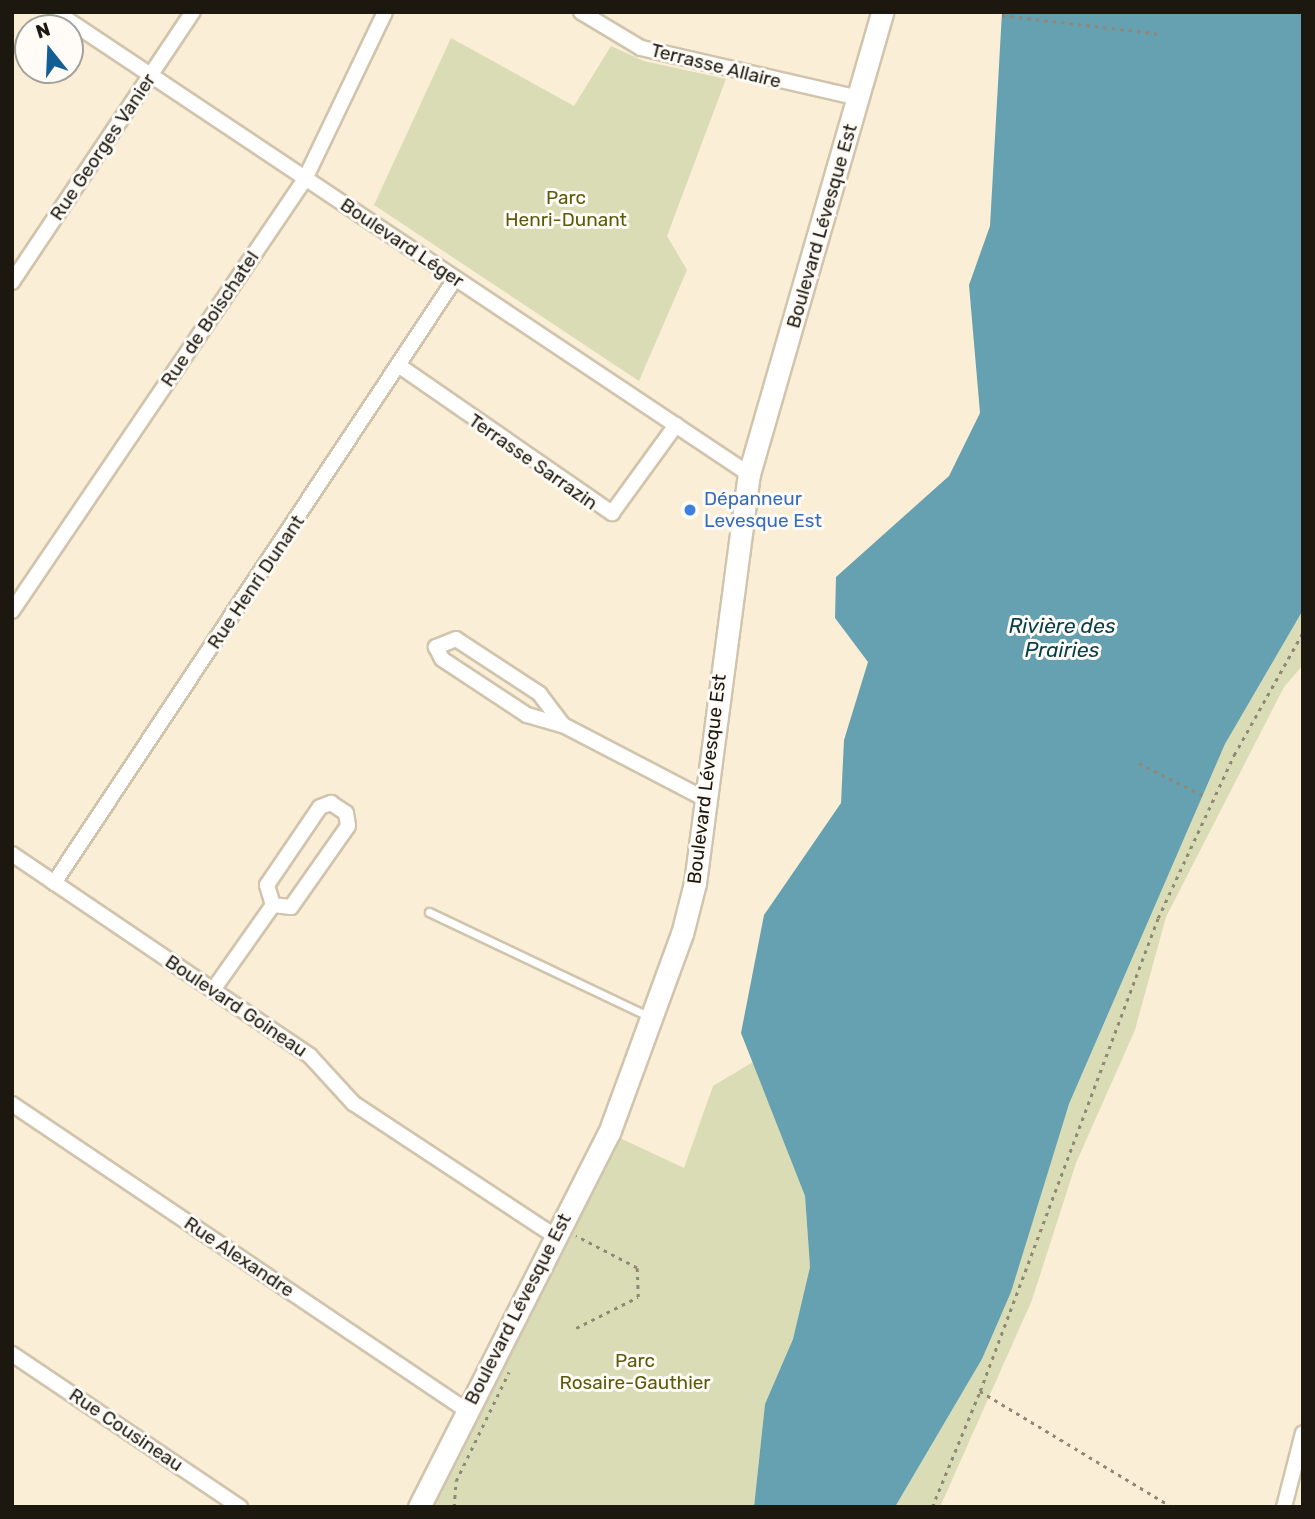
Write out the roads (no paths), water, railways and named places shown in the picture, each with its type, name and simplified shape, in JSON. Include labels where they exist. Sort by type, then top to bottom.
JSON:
[{"type":"street","name":"Boulevard Léger","points":[[56,12],[749,474]]},
{"type":"street","name":"Rue Georges Vanier","points":[[12,282],[193,12]]},
{"type":"street","name":"Rue de Boischatel","points":[[12,611],[305,178],[384,12]]},
{"type":"street","name":"Terrasse Allaire","points":[[581,12],[641,48],[859,98]]},
{"type":"street","name":"Boulevard Lévesque Est","points":[[419,1507],[558,1233],[655,1019],[695,883],[749,474],[882,12]]},
{"type":"street","name":"Rue Henri Dunant","points":[[54,883],[401,368],[455,279]]},
{"type":"street","name":"Terrasse Sarrazin","points":[[401,368],[612,513],[676,425]]},
{"type":"street","points":[[563,725],[540,694],[456,639],[436,646],[442,659],[527,715],[563,725],[705,799]]},
{"type":"street","points":[[331,803],[346,813],[348,826],[290,907],[273,905],[267,886],[320,807],[331,803]]},
{"type":"street","name":"Boulevard Goineau","points":[[12,854],[310,1056],[353,1103],[558,1233]]},
{"type":"street","points":[[213,990],[273,905]]},
{"type":"street","name":"Rue Alexandre","points":[[12,1104],[466,1410]]},
{"type":"street","name":"Rue Cousineau","points":[[12,1354],[240,1507]]},
{"type":"street","points":[[1284,1507],[1303,1433]]},
{"type":"lane","points":[[429,912],[655,1019]]},
{"type":"water","name":"Rivière des Prairies","points":[[1002,12],[1303,12],[1303,610],[1225,744],[1069,1104],[1011,1292],[982,1359],[895,1507],[754,1507],[765,1404],[793,1339],[810,1267],[805,1196],[741,1033],[764,915],[841,803],[844,740],[868,662],[835,618],[836,577],[949,476],[980,413],[969,285],[990,226]]},
{"type":"place","name":"Dépanneur Levesque Est","points":[[690,510]]},
{"type":"park label","name":"Parc Henri-Dunant","points":[[566,209]]},
{"type":"park label","name":"Parc Rosaire-Gauthier","points":[[635,1372]]}]
